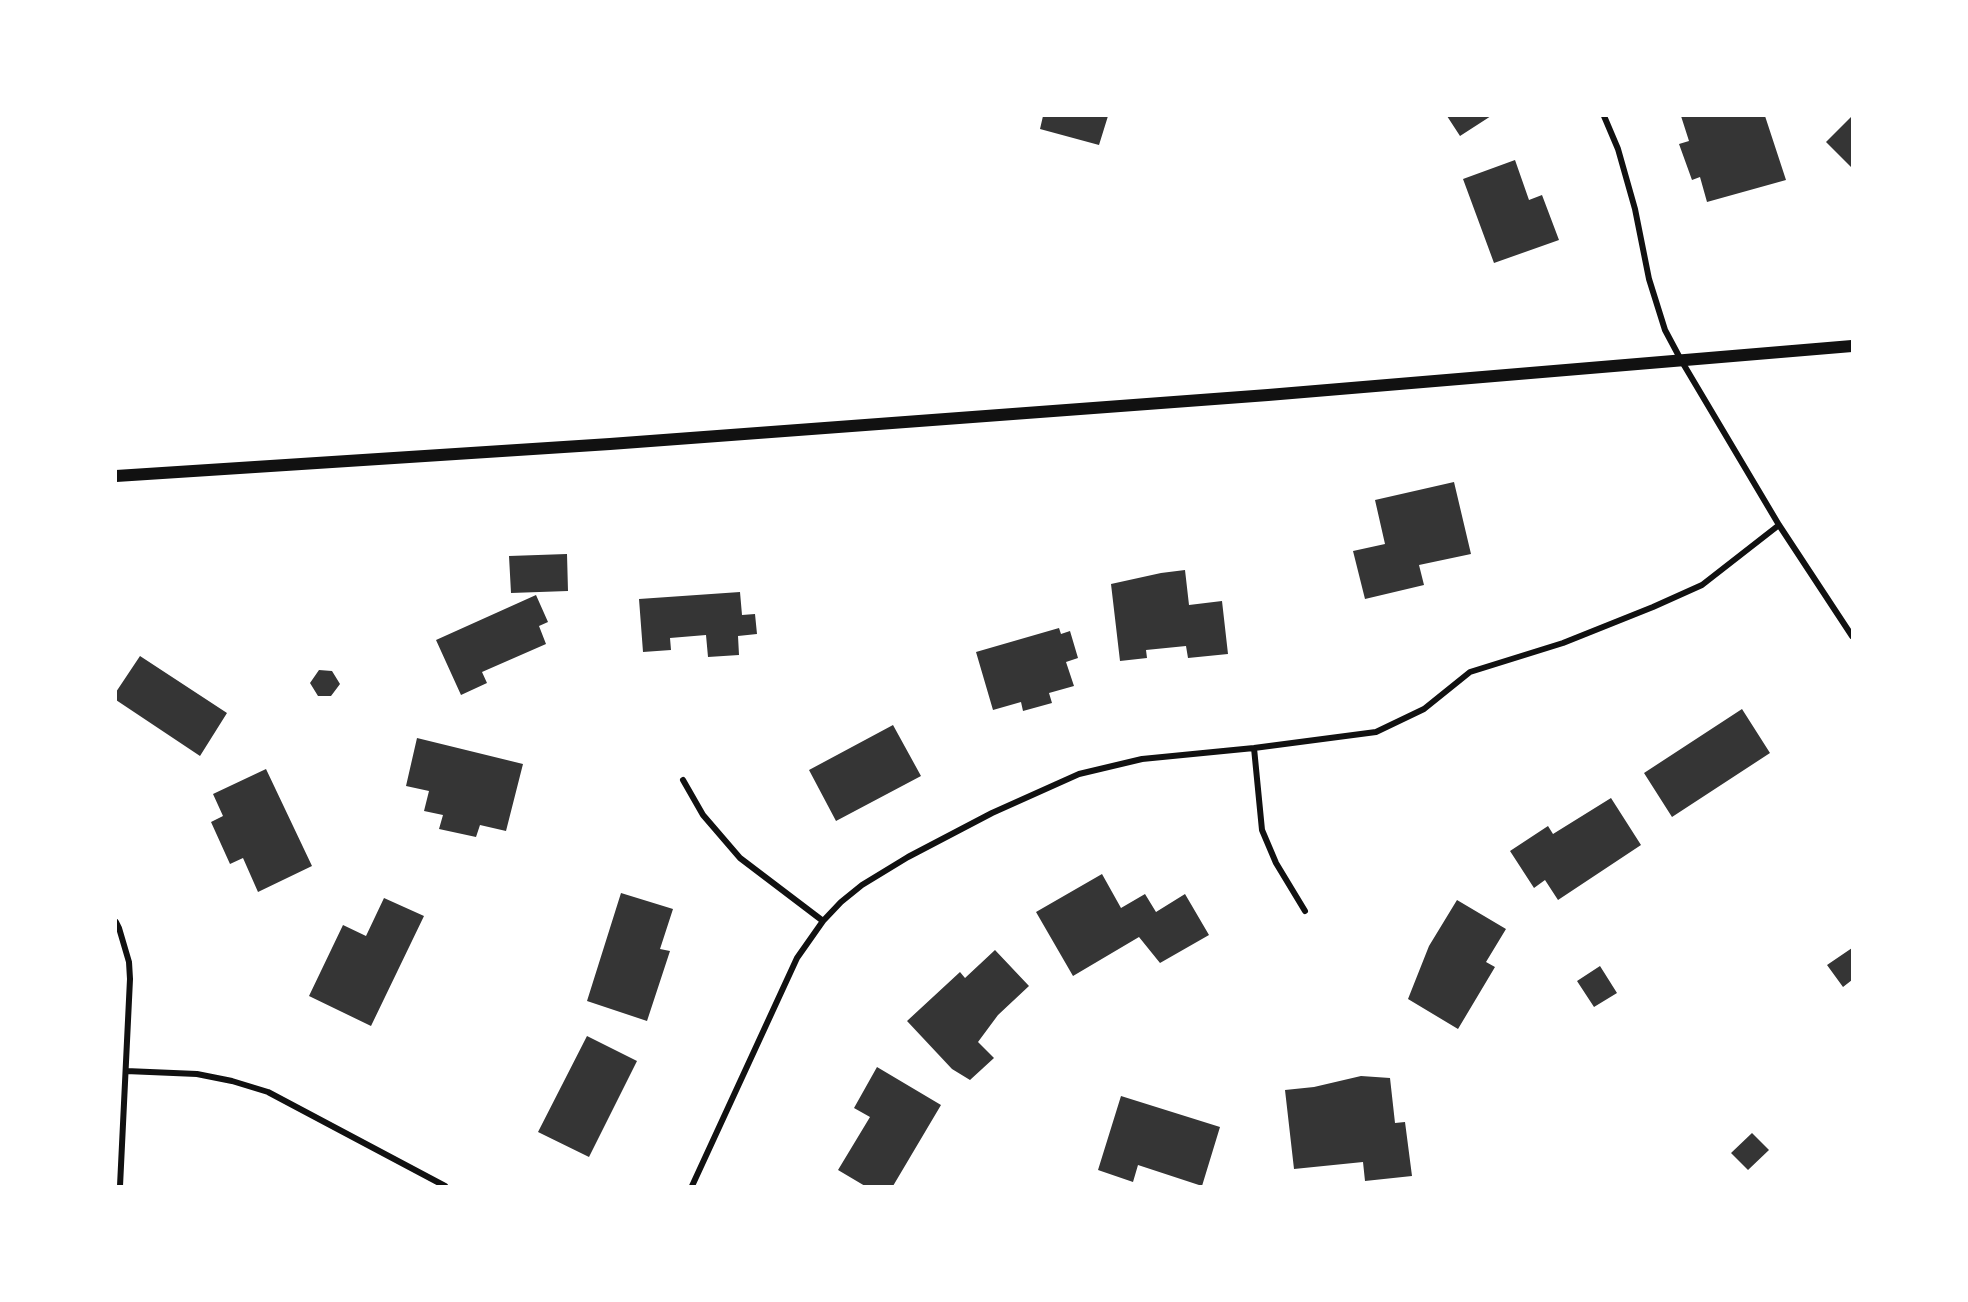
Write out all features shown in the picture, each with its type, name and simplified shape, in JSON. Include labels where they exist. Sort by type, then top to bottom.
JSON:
[{"type":"main road","points":[[116,476],[599,444],[1244,397],[1852,346]]},
{"type":"street","points":[[1604,116],[1618,149],[1635,209],[1649,279],[1665,330],[1779,525],[1852,636]]},
{"type":"street","points":[[692,1186],[797,958],[823,921],[862,885],[992,813],[1079,774],[1142,759],[1254,748],[1376,732],[1424,709],[1470,672],[1563,643],[1702,585],[1779,525]]},
{"type":"street","points":[[1254,748],[1262,830],[1276,863],[1305,911]]},
{"type":"street","points":[[683,780],[703,815],[740,858],[823,921]]},
{"type":"street","points":[[116,922],[129,962],[130,979],[120,1186]]},
{"type":"street","points":[[126,1071],[197,1074],[232,1081],[268,1092],[444,1186]]},
{"type":"building","points":[[1043,116],[1108,116],[1099,145],[1040,129]]},
{"type":"building","points":[[1447,116],[1491,116],[1460,136]]},
{"type":"building","points":[[1681,116],[1765,116],[1786,180],[1707,202],[1700,177],[1692,180],[1679,144],[1689,141]]},
{"type":"building","points":[[1852,116],[1852,168],[1826,142]]},
{"type":"building","points":[[1515,160],[1529,200],[1542,195],[1559,240],[1494,263],[1463,179]]},
{"type":"building","points":[[1454,482],[1471,554],[1419,565],[1424,585],[1365,599],[1353,551],[1385,544],[1375,500]]},
{"type":"building","points":[[567,554],[568,591],[511,593],[509,556]]},
{"type":"building","points":[[1185,570],[1189,605],[1222,601],[1228,654],[1188,658],[1186,646],[1146,650],[1147,658],[1120,661],[1111,584]]},
{"type":"building","points":[[740,592],[742,615],[755,614],[757,634],[738,636],[739,655],[708,657],[706,635],[670,638],[671,650],[643,652],[639,599]]},
{"type":"building","points":[[536,595],[548,622],[539,626],[546,644],[482,672],[487,683],[461,695],[436,640]]},
{"type":"building","points":[[1059,628],[1061,634],[1070,631],[1078,658],[1066,662],[1074,686],[1049,693],[1052,703],[1023,711],[1021,702],[993,710],[976,652]]},
{"type":"building","points":[[140,656],[227,713],[200,756],[116,700],[116,692]]},
{"type":"building","points":[[319,670],[332,671],[340,684],[331,696],[318,696],[310,683]]},
{"type":"building","points":[[1742,709],[1770,753],[1672,817],[1644,773]]},
{"type":"building","points":[[893,725],[921,776],[836,821],[809,770]]},
{"type":"building","points":[[417,738],[523,764],[506,831],[480,825],[476,837],[439,829],[443,815],[424,811],[429,791],[406,786]]},
{"type":"building","points":[[266,769],[312,866],[258,892],[243,858],[230,864],[211,822],[223,816],[213,794]]},
{"type":"building","points":[[1611,798],[1641,845],[1558,900],[1545,880],[1534,888],[1510,851],[1548,826],[1553,834]]},
{"type":"building","points":[[1102,874],[1121,908],[1145,894],[1156,912],[1185,894],[1209,935],[1160,963],[1139,937],[1073,976],[1036,912]]},
{"type":"building","points":[[621,893],[673,909],[660,949],[670,951],[647,1021],[587,1001]]},
{"type":"building","points":[[384,898],[424,916],[371,1026],[309,996],[343,925],[366,936]]},
{"type":"building","points":[[1457,900],[1506,929],[1486,962],[1495,967],[1458,1029],[1408,999],[1429,946]]},
{"type":"building","points":[[1852,948],[1852,980],[1843,987],[1827,965]]},
{"type":"building","points":[[995,950],[1029,986],[998,1015],[978,1042],[994,1058],[970,1080],[952,1069],[907,1021],[960,972],[965,978]]},
{"type":"building","points":[[1600,966],[1617,993],[1594,1007],[1577,981]]},
{"type":"building","points":[[587,1036],[637,1061],[589,1157],[538,1132]]},
{"type":"building","points":[[877,1067],[941,1105],[893,1186],[865,1186],[838,1170],[870,1117],[854,1108]]},
{"type":"building","points":[[1361,1076],[1390,1078],[1395,1123],[1405,1122],[1412,1176],[1365,1181],[1363,1162],[1294,1169],[1285,1090],[1314,1087]]},
{"type":"building","points":[[1121,1096],[1220,1127],[1202,1186],[1138,1165],[1133,1182],[1098,1170]]},
{"type":"building","points":[[1752,1133],[1769,1150],[1748,1170],[1731,1153]]}]
